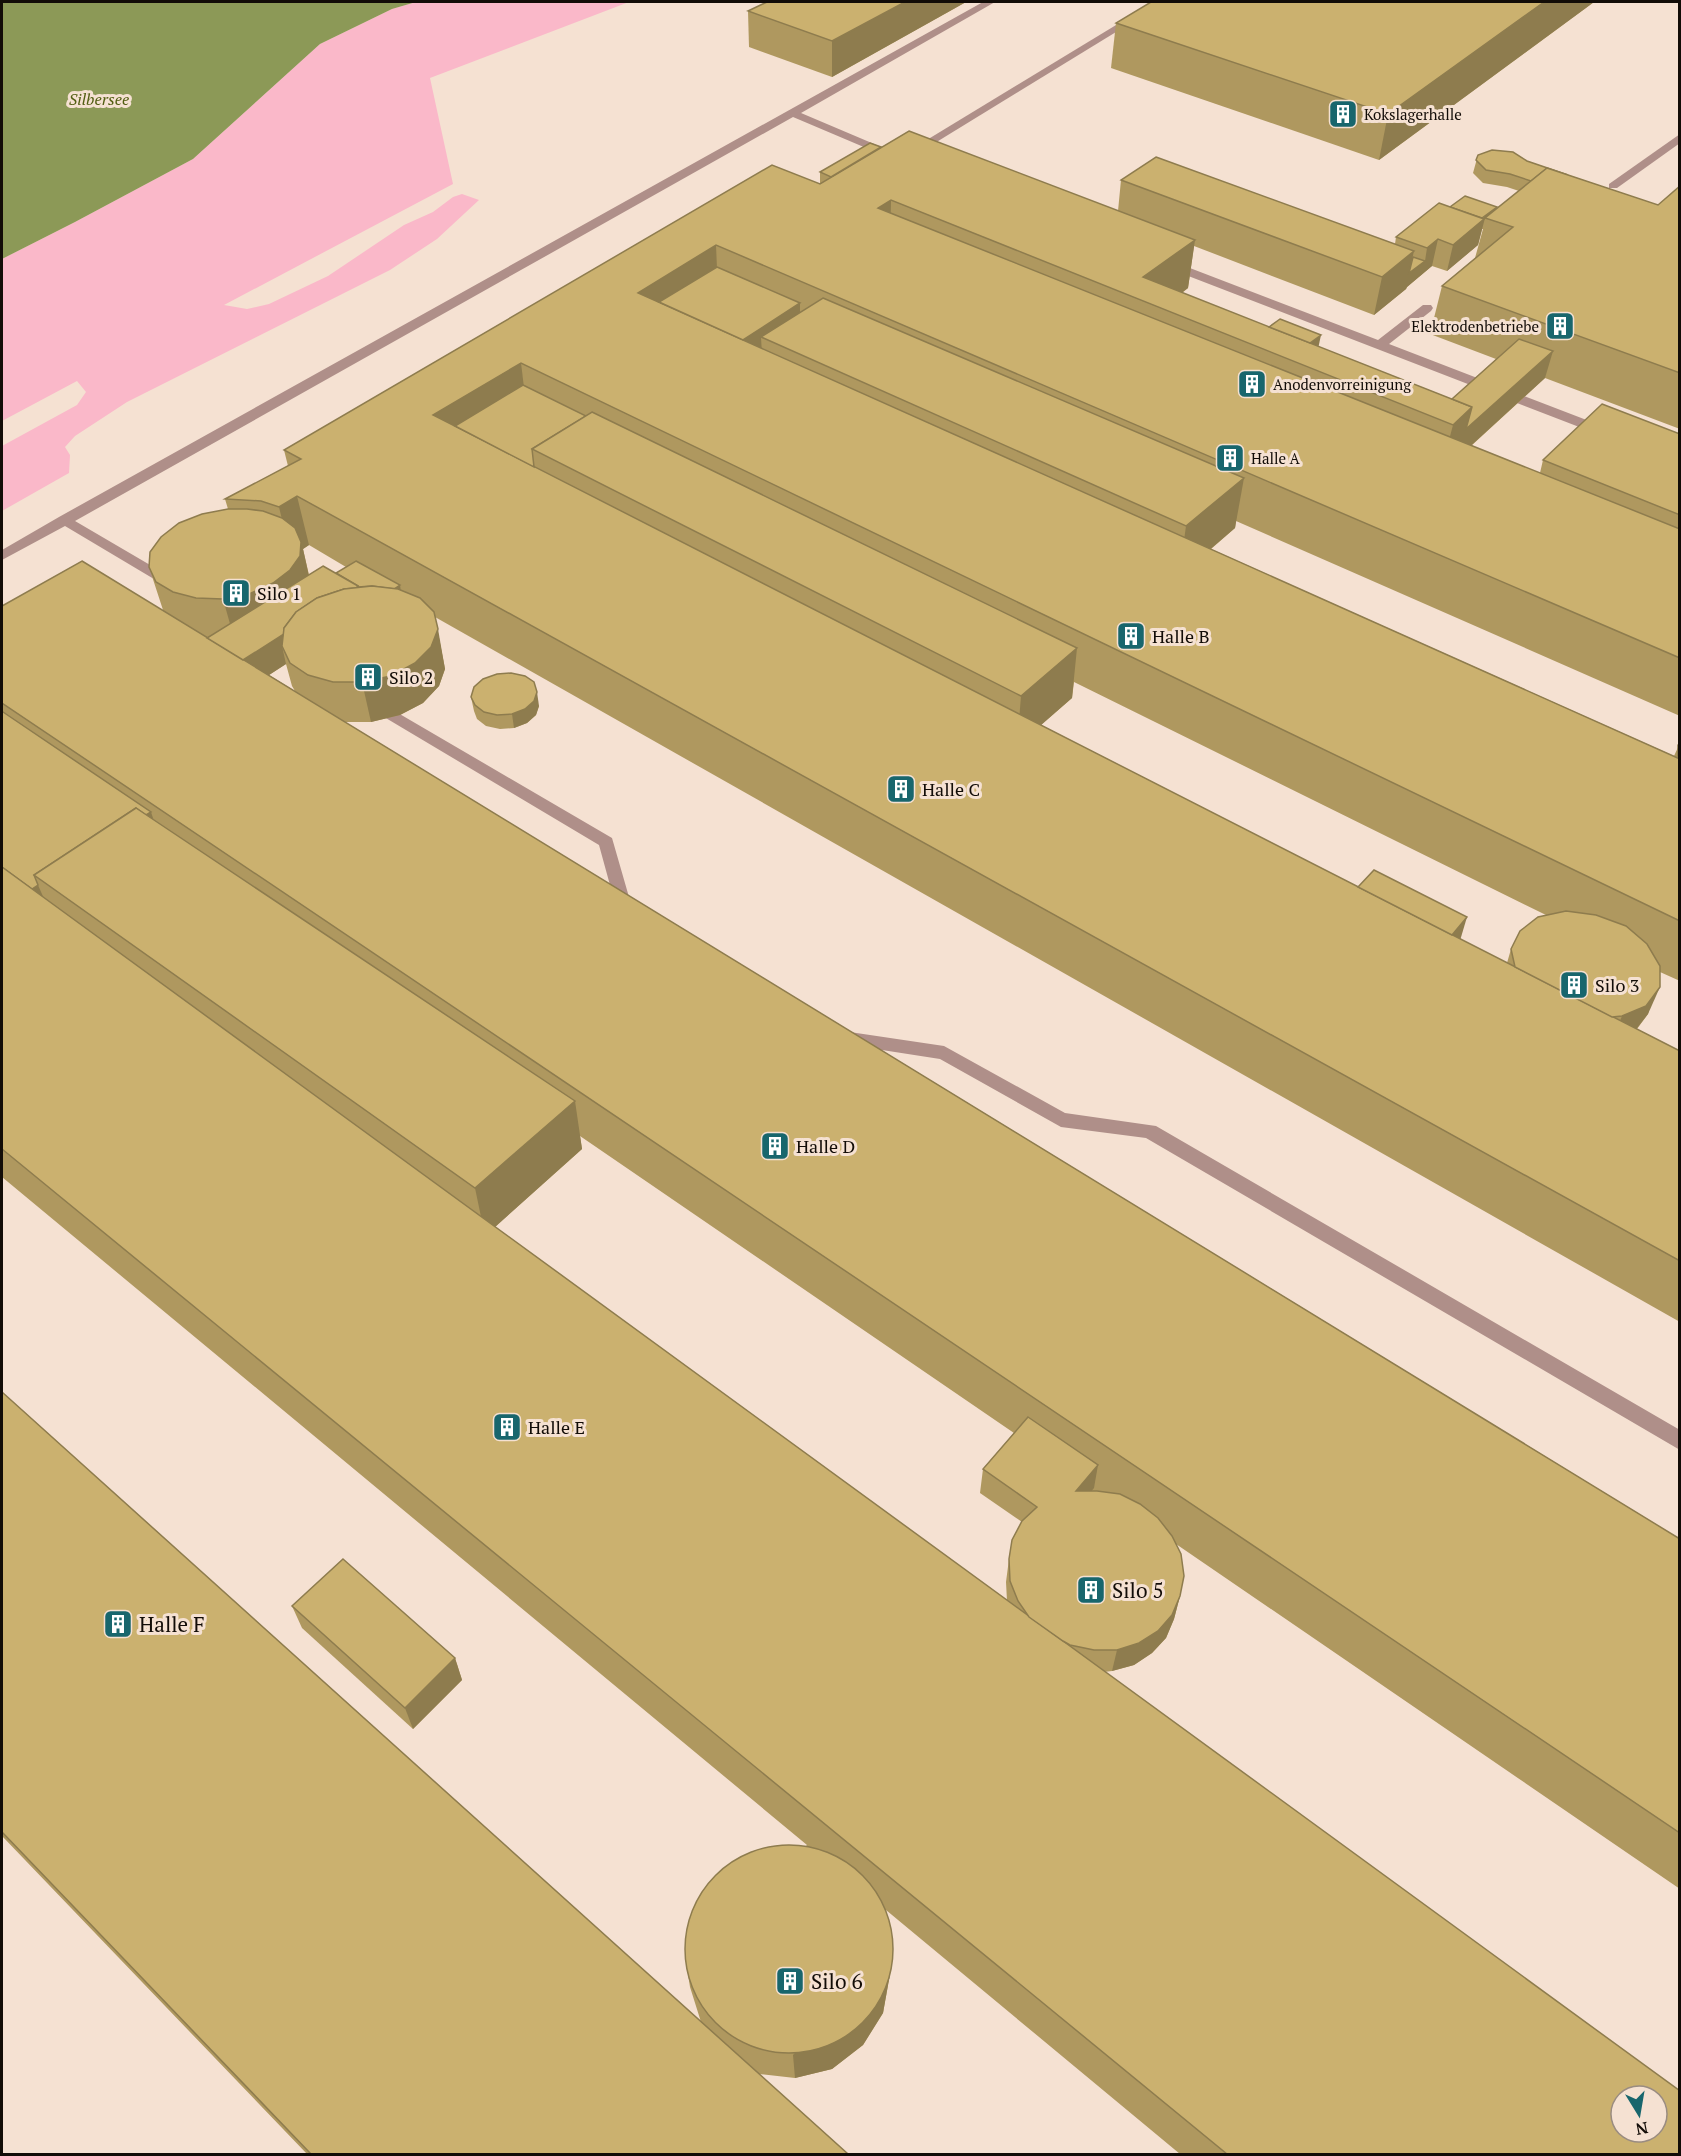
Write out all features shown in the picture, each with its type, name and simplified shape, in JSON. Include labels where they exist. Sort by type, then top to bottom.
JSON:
[{"type":"lane","points":[[2,556],[990,2]]},
{"type":"lane","points":[[792,113],[906,161],[1160,2]]},
{"type":"lane","points":[[1613,186],[1680,137]]},
{"type":"lane","points":[[1161,261],[1613,435]]},
{"type":"lane","points":[[1381,344],[1427,308]]},
{"type":"lane","points":[[64,520],[183,590]]},
{"type":"lane","points":[[362,697],[606,842],[624,907],[643,919]]},
{"type":"lane","points":[[830,1032],[840,1038],[944,1053],[1061,1120],[1150,1131],[1680,1441]]},
{"type":"shaded area","points":[[416,2],[629,2],[430,78],[453,184],[224,305],[247,309],[269,304],[328,276],[404,225],[433,212],[453,197],[462,194],[479,200],[437,239],[390,270],[127,402],[75,436],[65,447],[70,455],[69,473],[2,511],[2,446],[77,405],[86,392],[77,381],[2,421],[2,259],[193,159],[320,44],[392,9]]},
{"type":"water","name":"Silbersee","points":[[2,2],[416,2],[392,9],[320,44],[193,159],[2,259]]},
{"type":"building","points":[[767,2],[905,2],[832,41],[748,11]]},
{"type":"building","points":[[1151,2],[1544,2],[1388,114],[1116,23]]},
{"type":"building","points":[[909,131],[1195,240],[1143,277],[1472,407],[1453,425],[891,200],[878,208],[1680,529],[1680,658],[716,245],[638,293],[1680,759],[1680,921],[521,363],[433,415],[1680,1051],[1680,1261],[297,496],[279,507],[261,501],[225,499],[301,459],[284,450],[772,165],[820,184]]},
{"type":"building","points":[[870,143],[881,147],[831,177],[820,172]]},
{"type":"building","points":[[1492,150],[1513,152],[1527,161],[1568,175],[1547,168],[1531,181],[1510,174],[1486,170],[1476,160],[1478,155]]},
{"type":"building","points":[[1156,157],[1414,251],[1382,277],[1121,180]]},
{"type":"building","name":"Elektrodenbetriebe","points":[[1547,168],[1658,205],[1680,186],[1680,373],[1442,286],[1513,227],[1485,218]]},
{"type":"building","points":[[1465,196],[1497,207],[1482,218],[1450,207]]},
{"type":"building","points":[[1439,203],[1484,219],[1453,245],[1438,239],[1427,248],[1396,237]]},
{"type":"building","points":[[1413,257],[1425,261],[1409,273]]},
{"type":"building","points":[[717,267],[800,303],[743,340],[659,302]]},
{"type":"building","points":[[823,298],[1244,478],[1186,526],[761,337]]},
{"type":"building","points":[[1280,319],[1321,335],[1310,343],[1269,327]]},
{"type":"building","points":[[1519,339],[1553,351],[1466,429],[1472,407],[1452,399]]},
{"type":"building","points":[[523,385],[586,416],[532,449],[534,467],[455,426]]},
{"type":"building","points":[[1602,404],[1680,434],[1680,515],[1543,460]]},
{"type":"building","points":[[592,412],[1077,648],[1021,696],[532,449]]},
{"type":"building","points":[[228,509],[263,511],[282,518],[295,528],[301,542],[300,556],[290,570],[273,583],[249,594],[223,599],[196,598],[173,592],[156,582],[149,567],[150,552],[161,537],[179,523],[202,514]]},
{"type":"building","name":"Halle D","points":[[82,561],[1680,1539],[1680,1833],[2,703],[2,606]]},
{"type":"building","points":[[356,561],[400,585],[394,589],[358,587],[336,573]]},
{"type":"building","points":[[323,566],[358,586],[317,598],[296,612],[284,628],[284,634],[243,660],[207,638]]},
{"type":"building","points":[[372,586],[398,589],[420,598],[434,612],[438,629],[431,647],[415,663],[391,676],[362,682],[333,682],[308,675],[290,663],[282,646],[284,628],[296,612],[317,598],[344,589]]},
{"type":"building","points":[[511,673],[525,676],[534,682],[537,692],[534,701],[525,709],[512,714],[497,715],[484,712],[475,705],[471,697],[474,687],[483,679],[497,674]]},
{"type":"building","points":[[3,712],[151,812],[146,815],[136,808],[34,875],[38,885],[32,889],[2,867]]},
{"type":"building","points":[[1680,743],[1680,759],[1678,745]]},
{"type":"building","points":[[136,808],[575,1101],[475,1188],[34,875]]},
{"type":"building","name":"Halle E","points":[[2,867],[1680,2091],[1680,2154],[1227,2154],[2,1149]]},
{"type":"building","points":[[1374,870],[1467,917],[1452,935],[1358,887]]},
{"type":"building","points":[[1566,911],[1596,915],[1626,926],[1647,944],[1660,966],[1660,987],[1646,1006],[1622,1016],[1612,1017],[1515,967],[1511,949],[1520,931],[1538,917]]},
{"type":"building","name":"Halle F","points":[[2,1392],[848,2154],[311,2154],[2,1832]]},
{"type":"building","name":"Silo 5","points":[[1028,1417],[1098,1465],[1076,1491],[1120,1494],[1140,1504],[1158,1518],[1172,1536],[1181,1554],[1184,1576],[1180,1596],[1172,1615],[1158,1631],[1139,1643],[1117,1650],[1094,1650],[1070,1645],[1029,1617],[1018,1601],[1010,1581],[1009,1559],[1012,1540],[1022,1521],[1037,1507],[983,1469]]},
{"type":"building","points":[[343,1559],[455,1658],[405,1708],[292,1606]]},
{"type":"building","name":"Silo 6","points":[[789,1845],[809,1847],[829,1853],[855,1869],[869,1883],[885,1909],[891,1929],[893,1949],[891,1969],[885,1989],[869,2015],[855,2029],[829,2045],[809,2051],[789,2053],[769,2051],[749,2045],[723,2029],[709,2015],[693,1989],[687,1969],[685,1949],[687,1929],[693,1909],[709,1883],[723,1869],[749,1853],[769,1847]]},
{"type":"place","name":"Kokslagerhalle","points":[[1343,114]]},
{"type":"place","name":"Elektrodenbetriebe","points":[[1560,326]]},
{"type":"place","name":"Anodenvorreinigung","points":[[1252,384]]},
{"type":"place","name":"Halle A","points":[[1230,458]]},
{"type":"place","name":"Silo 1","points":[[236,593]]},
{"type":"place","name":"Halle B","points":[[1131,636]]},
{"type":"place","name":"Silo 2","points":[[368,677]]},
{"type":"place","name":"Halle C","points":[[901,789]]},
{"type":"place","name":"Silo 3","points":[[1574,985]]},
{"type":"place","name":"Halle D","points":[[775,1146]]},
{"type":"place","name":"Halle E","points":[[507,1427]]},
{"type":"place","name":"Silo 5","points":[[1091,1590]]},
{"type":"place","name":"Halle F","points":[[118,1624]]},
{"type":"place","name":"Silo 6","points":[[790,1981]]}]
